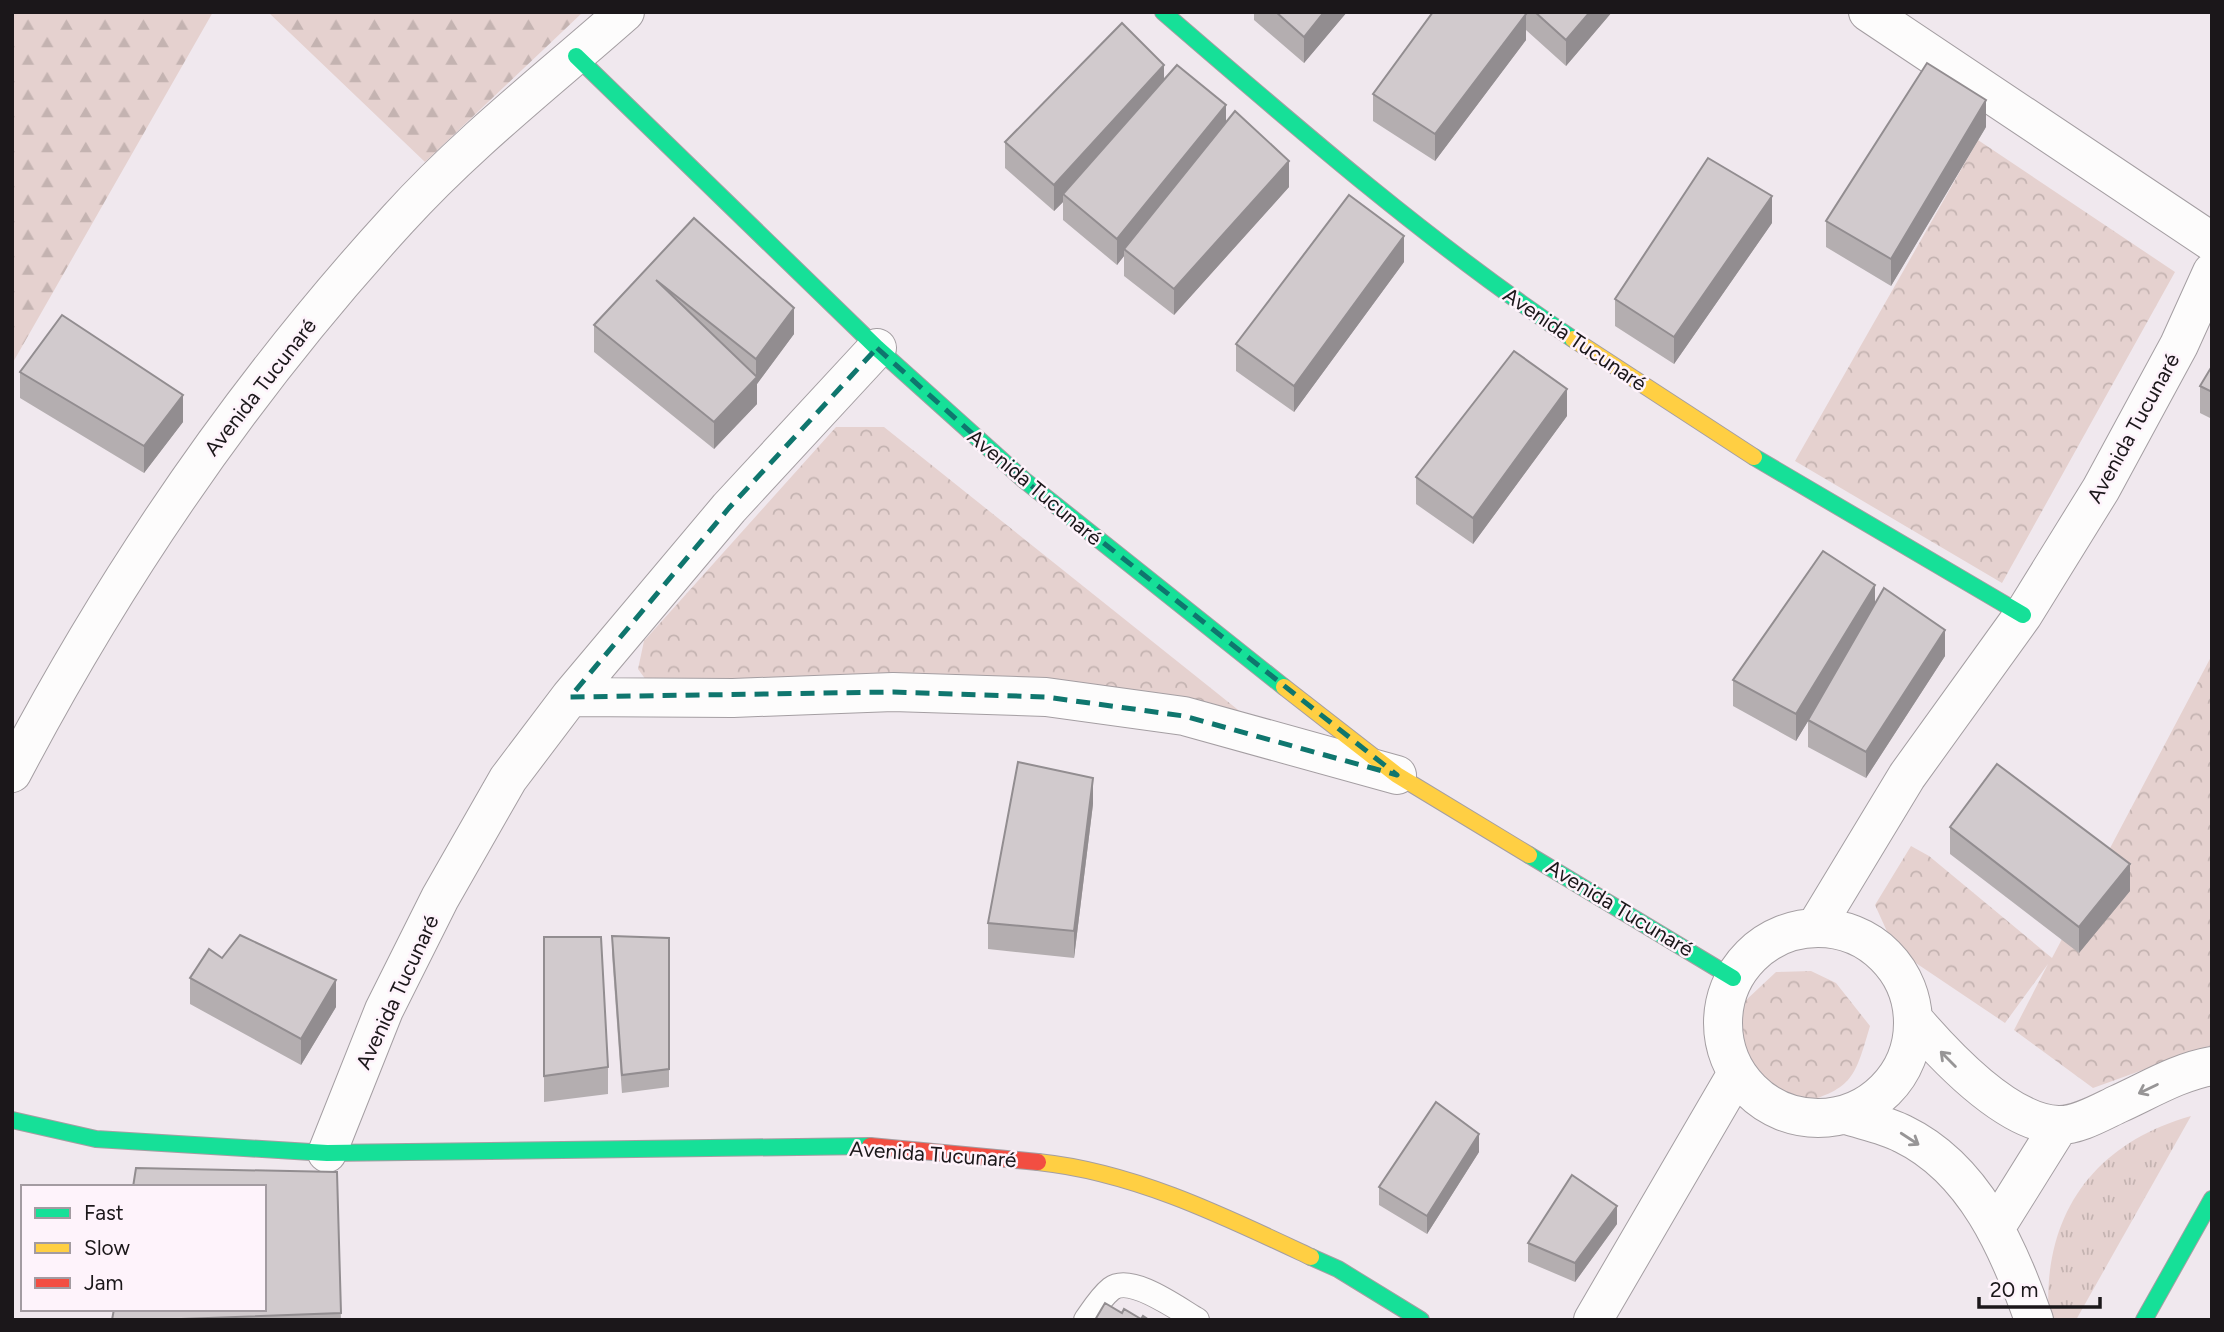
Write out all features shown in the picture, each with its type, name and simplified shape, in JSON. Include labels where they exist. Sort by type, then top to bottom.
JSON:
[{"type":"street","name":"Avenida Tucunaré","points":[[12,773],[140,553],[198,466],[268,375],[399,218],[481,136],[625,12]]},
{"type":"street","name":"Avenida Tucunaré","points":[[1163,12],[1297,128],[1518,302],[1717,435],[2023,615]]},
{"type":"street","points":[[1867,12],[2212,242]]},
{"type":"street","name":"Avenida Tucunaré","points":[[576,56],[877,348],[1024,480],[1397,775],[1733,978]]},
{"type":"street","name":"Avenida Tucunaré","points":[[1815,928],[1907,776],[2023,615],[2101,489],[2179,345],[2212,272]]},
{"type":"street","name":"Avenida Tucunaré","points":[[327,1153],[384,1010],[440,898],[508,779],[570,697],[729,508],[877,348]]},
{"type":"street","name":"Avenida Tucunaré","points":[[570,697],[733,698],[893,692],[1046,697],[1184,716],[1397,775]]},
{"type":"street","points":[[1815,928],[1851,935],[1884,954],[1899,974],[1910,996],[1914,1020],[1912,1045],[1903,1069],[1888,1089],[1869,1105],[1846,1115],[1822,1119],[1785,1112],[1753,1093],[1737,1073],[1727,1051],[1722,1027],[1725,1002],[1733,978],[1748,958],[1768,942],[1790,932],[1815,928]]},
{"type":"street","points":[[1914,1020],[1948,1060],[1980,1087],[2027,1117],[2059,1126],[2087,1118],[2176,1076],[2212,1066]]},
{"type":"street","points":[[1593,1320],[1737,1073]]},
{"type":"street","points":[[1846,1115],[1903,1134],[1940,1160],[1973,1195],[1996,1227],[2017,1270],[2034,1320]]},
{"type":"street","name":"Avenida Tucunaré","points":[[12,1120],[96,1139],[327,1153],[892,1146],[1079,1166],[1156,1190],[1253,1230],[1338,1269],[1421,1320]]},
{"type":"street","points":[[1996,1227],[2059,1126]]},
{"type":"street","points":[[2144,1320],[2212,1199]]},
{"type":"lane","points":[[1086,1320],[1111,1289],[1121,1284],[1143,1289],[1197,1320]]},
{"type":"highlighted area","points":[[877,348],[1024,480],[1397,775],[1184,716],[1046,697],[893,692],[570,697],[729,508]]},
{"type":"green space","points":[[12,12],[213,12],[12,364]]},
{"type":"green space","points":[[268,12],[583,12],[425,162]]},
{"type":"green space","points":[[1978,140],[2175,272],[2002,583],[1795,461]]},
{"type":"green space","points":[[836,427],[884,427],[1252,721],[654,691],[638,669],[644,641]]},
{"type":"green space","points":[[2212,655],[2212,1045],[2093,1088],[2014,1030],[2048,964],[2005,1023],[1895,949],[1875,905],[1911,846],[1929,856],[2052,958]]},
{"type":"green space","points":[[1811,971],[1836,983],[1870,1026],[1860,1059],[1848,1080],[1829,1094],[1795,1105],[1761,1089],[1727,1051],[1744,1002],[1776,972]]},
{"type":"green space","points":[[2191,1116],[2076,1320],[2049,1320],[2049,1283],[2054,1249],[2064,1218],[2080,1190],[2100,1166],[2126,1145],[2156,1129]]},
{"type":"building","points":[[1276,12],[1324,12],[1304,37]]},
{"type":"building","points":[[1433,12],[1526,14],[1435,134],[1373,94]]},
{"type":"building","points":[[1535,12],[1590,12],[1566,40]]},
{"type":"building","points":[[1122,23],[1164,65],[1054,185],[1005,142]]},
{"type":"building","points":[[1927,63],[1986,100],[1891,259],[1826,221]]},
{"type":"building","points":[[1177,65],[1226,105],[1117,239],[1063,194]]},
{"type":"building","points":[[1235,111],[1289,161],[1174,289],[1124,249]]},
{"type":"building","points":[[1708,158],[1772,196],[1674,337],[1615,299]]},
{"type":"building","points":[[1349,195],[1404,236],[1294,386],[1236,344]]},
{"type":"building","points":[[694,218],[794,308],[756,359],[656,280],[757,377],[714,422],[594,325]]},
{"type":"building","points":[[62,315],[183,395],[144,446],[20,372]]},
{"type":"building","points":[[1514,351],[1567,389],[1473,518],[1416,477]]},
{"type":"building","points":[[2212,366],[2212,392],[2200,386]]},
{"type":"building","points":[[1823,551],[1875,585],[1796,714],[1733,680]]},
{"type":"building","points":[[1884,588],[1945,630],[1866,752],[1808,720]]},
{"type":"building","points":[[1018,762],[1093,778],[1074,931],[988,923]]},
{"type":"building","points":[[1997,764],[2130,864],[2079,927],[1950,827]]},
{"type":"building","points":[[240,935],[336,980],[301,1039],[190,978],[209,949],[222,958]]},
{"type":"building","points":[[612,936],[669,938],[669,1069],[622,1075]]},
{"type":"building","points":[[544,937],[601,937],[608,1067],[544,1076]]},
{"type":"building","points":[[1436,1102],[1479,1134],[1427,1216],[1379,1187]]},
{"type":"building","points":[[136,1168],[337,1172],[341,1313],[112,1320],[114,1311],[266,1311],[266,1185],[133,1185]]},
{"type":"building","points":[[1572,1175],[1617,1206],[1575,1263],[1528,1243]]},
{"type":"building","points":[[1105,1303],[1122,1313],[1124,1309],[1141,1319],[1143,1316],[1149,1320],[1095,1320]]},
{"type":"traffic: fast","points":[[1163,12],[1414,223],[1573,339]]},
{"type":"traffic: fast","points":[[576,56],[877,348],[1024,480],[1284,687]]},
{"type":"traffic: fast","points":[[1754,457],[2023,615]]},
{"type":"traffic: fast","points":[[1529,855],[1733,978]]},
{"type":"traffic: fast","points":[[12,1120],[96,1139],[327,1153],[870,1146]]},
{"type":"traffic: fast","points":[[2144,1320],[2212,1199]]},
{"type":"traffic: fast","points":[[1311,1257],[1338,1269],[1421,1320]]},
{"type":"traffic: slow","points":[[1573,339],[1754,457]]},
{"type":"traffic: slow","points":[[1284,687],[1397,775],[1529,855]]},
{"type":"traffic: slow","points":[[1038,1162],[1074,1167],[1144,1186],[1245,1226],[1311,1257]]},
{"type":"traffic: jam","points":[[870,1146],[1038,1162]]}]
